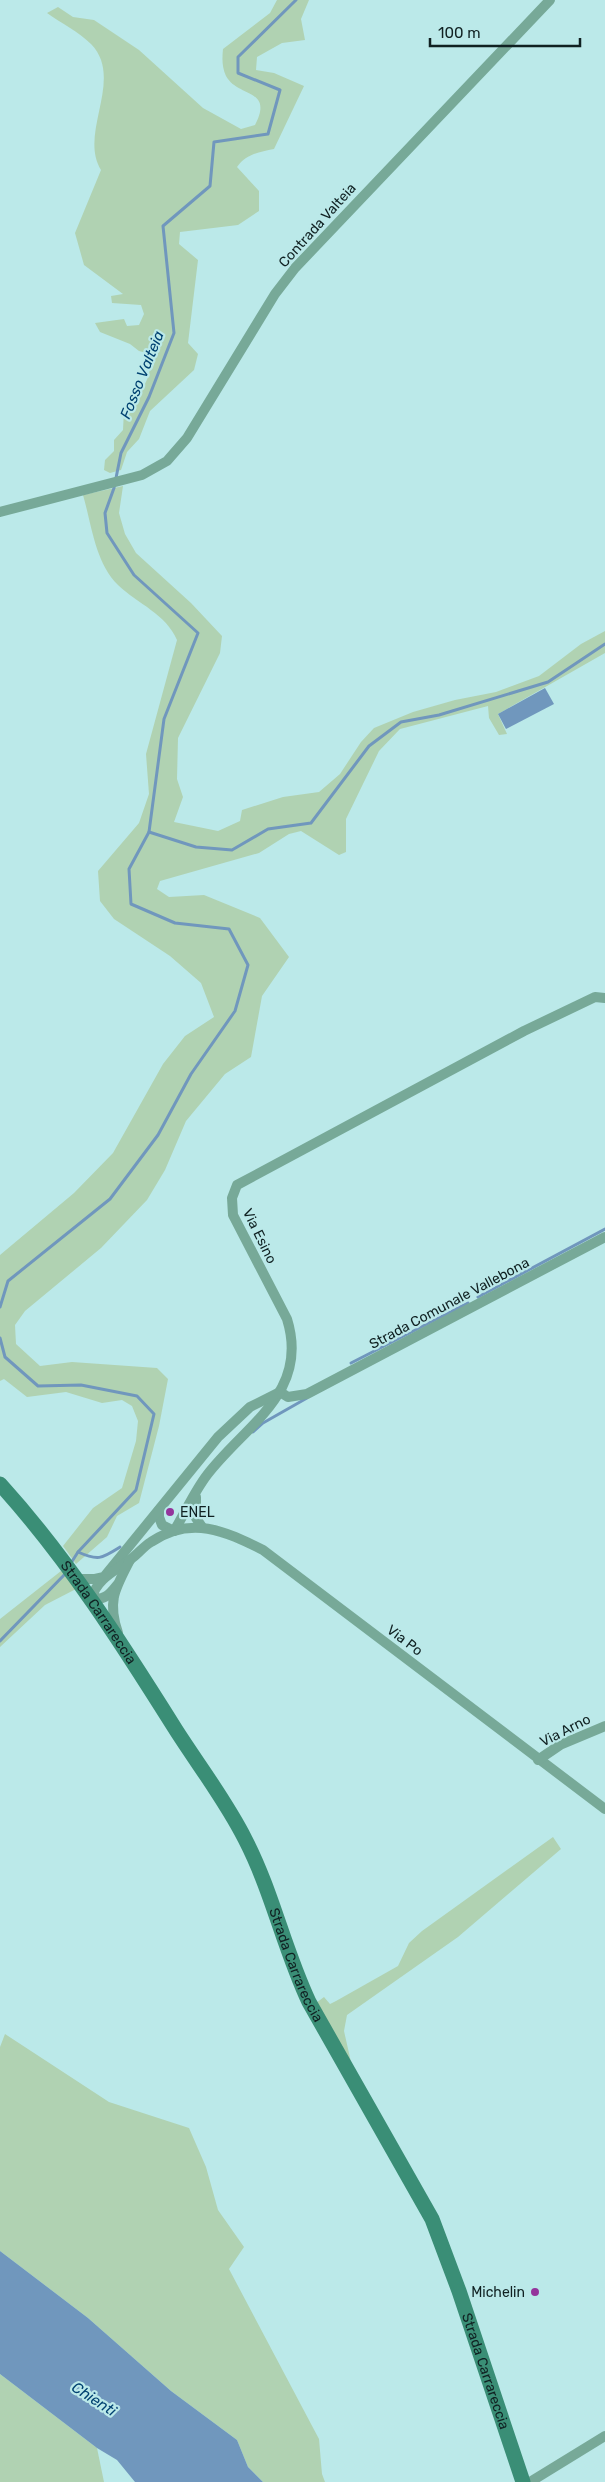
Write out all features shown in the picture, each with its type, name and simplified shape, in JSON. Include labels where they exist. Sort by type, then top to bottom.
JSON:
[{"type":"main road","name":"Strada Carrareccia","points":[[0,1484],[29,1516],[91,1598],[245,1838],[258,1866],[297,1976],[309,2002],[432,2219],[459,2291],[523,2482]]},
{"type":"street","name":"Contrada Valteia","points":[[0,512],[142,476],[167,461],[187,438],[275,294],[295,268],[550,0]]},
{"type":"street","name":"Via Esino","points":[[280,1392],[292,1358],[292,1334],[287,1319],[233,1215],[232,1198],[237,1186],[524,1030],[594,997],[605,998]]},
{"type":"street","name":"Strada Comunale Vallebona","points":[[280,1392],[288,1397],[306,1394],[605,1237]]},
{"type":"street","points":[[159,1510],[162,1525],[174,1531],[197,1491],[224,1455],[268,1411],[280,1392]]},
{"type":"street","points":[[117,1585],[108,1596],[97,1600],[91,1598],[96,1585],[218,1437],[250,1408],[280,1392]]},
{"type":"street","points":[[197,1491],[195,1512],[202,1527]]},
{"type":"street","name":"Via Po","points":[[130,1560],[151,1541],[174,1531],[202,1527],[221,1530],[263,1550],[605,1809]]},
{"type":"street","points":[[76,1578],[95,1579],[104,1577],[130,1560]]},
{"type":"street","points":[[123,1646],[112,1611],[112,1598],[130,1560]]},
{"type":"street","name":"Via Arno","points":[[538,1760],[560,1745],[605,1726]]},
{"type":"street","points":[[530,2482],[605,2436]]},
{"type":"green space","points":[[277,0],[309,0],[301,19],[305,40],[282,43],[257,57],[256,70],[274,73],[304,86],[274,149],[249,156],[237,167],[259,191],[259,211],[238,225],[180,232],[179,244],[198,260],[188,343],[198,354],[194,370],[150,411],[139,439],[127,452],[121,470],[110,473],[104,470],[105,460],[114,451],[114,440],[123,430],[124,410],[145,385],[150,370],[151,354],[139,351],[130,344],[100,332],[95,323],[124,319],[127,326],[139,325],[144,314],[141,305],[112,303],[111,296],[123,294],[84,265],[75,233],[101,170],[95,155],[95,140],[104,73],[100,58],[91,44],[47,13],[58,7],[73,17],[94,20],[139,50],[203,108],[241,129],[255,125],[260,113],[260,105],[257,99],[231,83],[226,76],[223,63],[223,49],[270,13]]},
{"type":"green space","points":[[123,486],[119,513],[125,534],[136,553],[191,603],[222,636],[220,653],[178,738],[177,779],[183,797],[174,822],[218,831],[240,821],[242,810],[283,797],[319,792],[340,774],[361,742],[374,728],[413,712],[455,700],[496,692],[539,676],[581,644],[605,631],[605,653],[498,714],[507,734],[499,735],[489,718],[488,706],[400,729],[379,751],[346,819],[346,852],[339,855],[301,831],[289,834],[259,853],[160,881],[157,889],[169,897],[204,895],[260,918],[289,957],[262,996],[251,1057],[225,1074],[186,1121],[165,1170],[147,1200],[101,1248],[25,1311],[15,1325],[16,1344],[40,1366],[72,1362],[157,1368],[168,1379],[159,1426],[139,1503],[117,1516],[107,1537],[76,1564],[63,1546],[93,1508],[122,1488],[136,1441],[138,1421],[132,1406],[122,1400],[102,1403],[66,1392],[27,1397],[4,1379],[0,1381],[0,1255],[74,1193],[113,1153],[163,1064],[185,1036],[214,1017],[201,983],[170,956],[114,919],[100,901],[98,871],[139,823],[149,794],[146,754],[177,640],[159,616],[118,585],[110,576],[99,555],[83,495]]},
{"type":"green space","points":[[61,1571],[76,1589],[45,1605],[0,1647],[0,1619]]},
{"type":"green space","points":[[553,1837],[561,1849],[458,1937],[347,2015],[344,2031],[351,2062],[316,2003],[324,1997],[330,2004],[398,1966],[409,1943],[422,1931]]},
{"type":"green space","points":[[5,2034],[109,2102],[189,2128],[206,2167],[218,2210],[244,2247],[229,2269],[319,2439],[322,2474],[325,2482],[263,2482],[248,2467],[237,2440],[171,2391],[88,2318],[0,2251],[0,2047]]},
{"type":"green space","points":[[0,2374],[97,2448],[104,2482],[0,2482]]},
{"type":"water","points":[[545,688],[554,704],[506,729],[498,714]]},
{"type":"water","name":"Chienti","points":[[0,2251],[88,2318],[171,2391],[237,2440],[248,2467],[263,2482],[135,2482],[117,2460],[97,2448],[0,2374]]},
{"type":"waterway","name":"Fosso Valteia","points":[[149,832],[164,719],[198,633],[134,575],[107,533],[105,513],[114,488],[121,453],[149,397],[174,333],[163,226],[210,186],[214,142],[268,134],[280,90],[238,73],[238,57],[296,0]]},
{"type":"waterway","points":[[0,1307],[8,1281],[110,1199],[158,1135],[191,1074],[235,1011],[248,965],[229,929],[175,923],[131,904],[129,869],[149,832],[196,847],[232,850],[268,829],[311,823],[369,746],[401,722],[439,715],[548,682],[605,644]]},
{"type":"waterway","points":[[478,1297],[605,1229]]},
{"type":"waterway","points":[[351,1363],[468,1303]]},
{"type":"waterway","points":[[0,1338],[5,1357],[38,1386],[81,1385],[137,1396],[154,1414],[136,1490],[78,1552],[71,1563]]},
{"type":"waterway","points":[[253,1432],[263,1423],[307,1398]]},
{"type":"waterway","points":[[78,1552],[95,1558],[104,1556],[120,1547]]},
{"type":"waterway","points":[[0,1641],[66,1573]]},
{"type":"place","name":"ENEL","points":[[170,1512]]},
{"type":"place","name":"Michelin","points":[[535,2292]]}]
